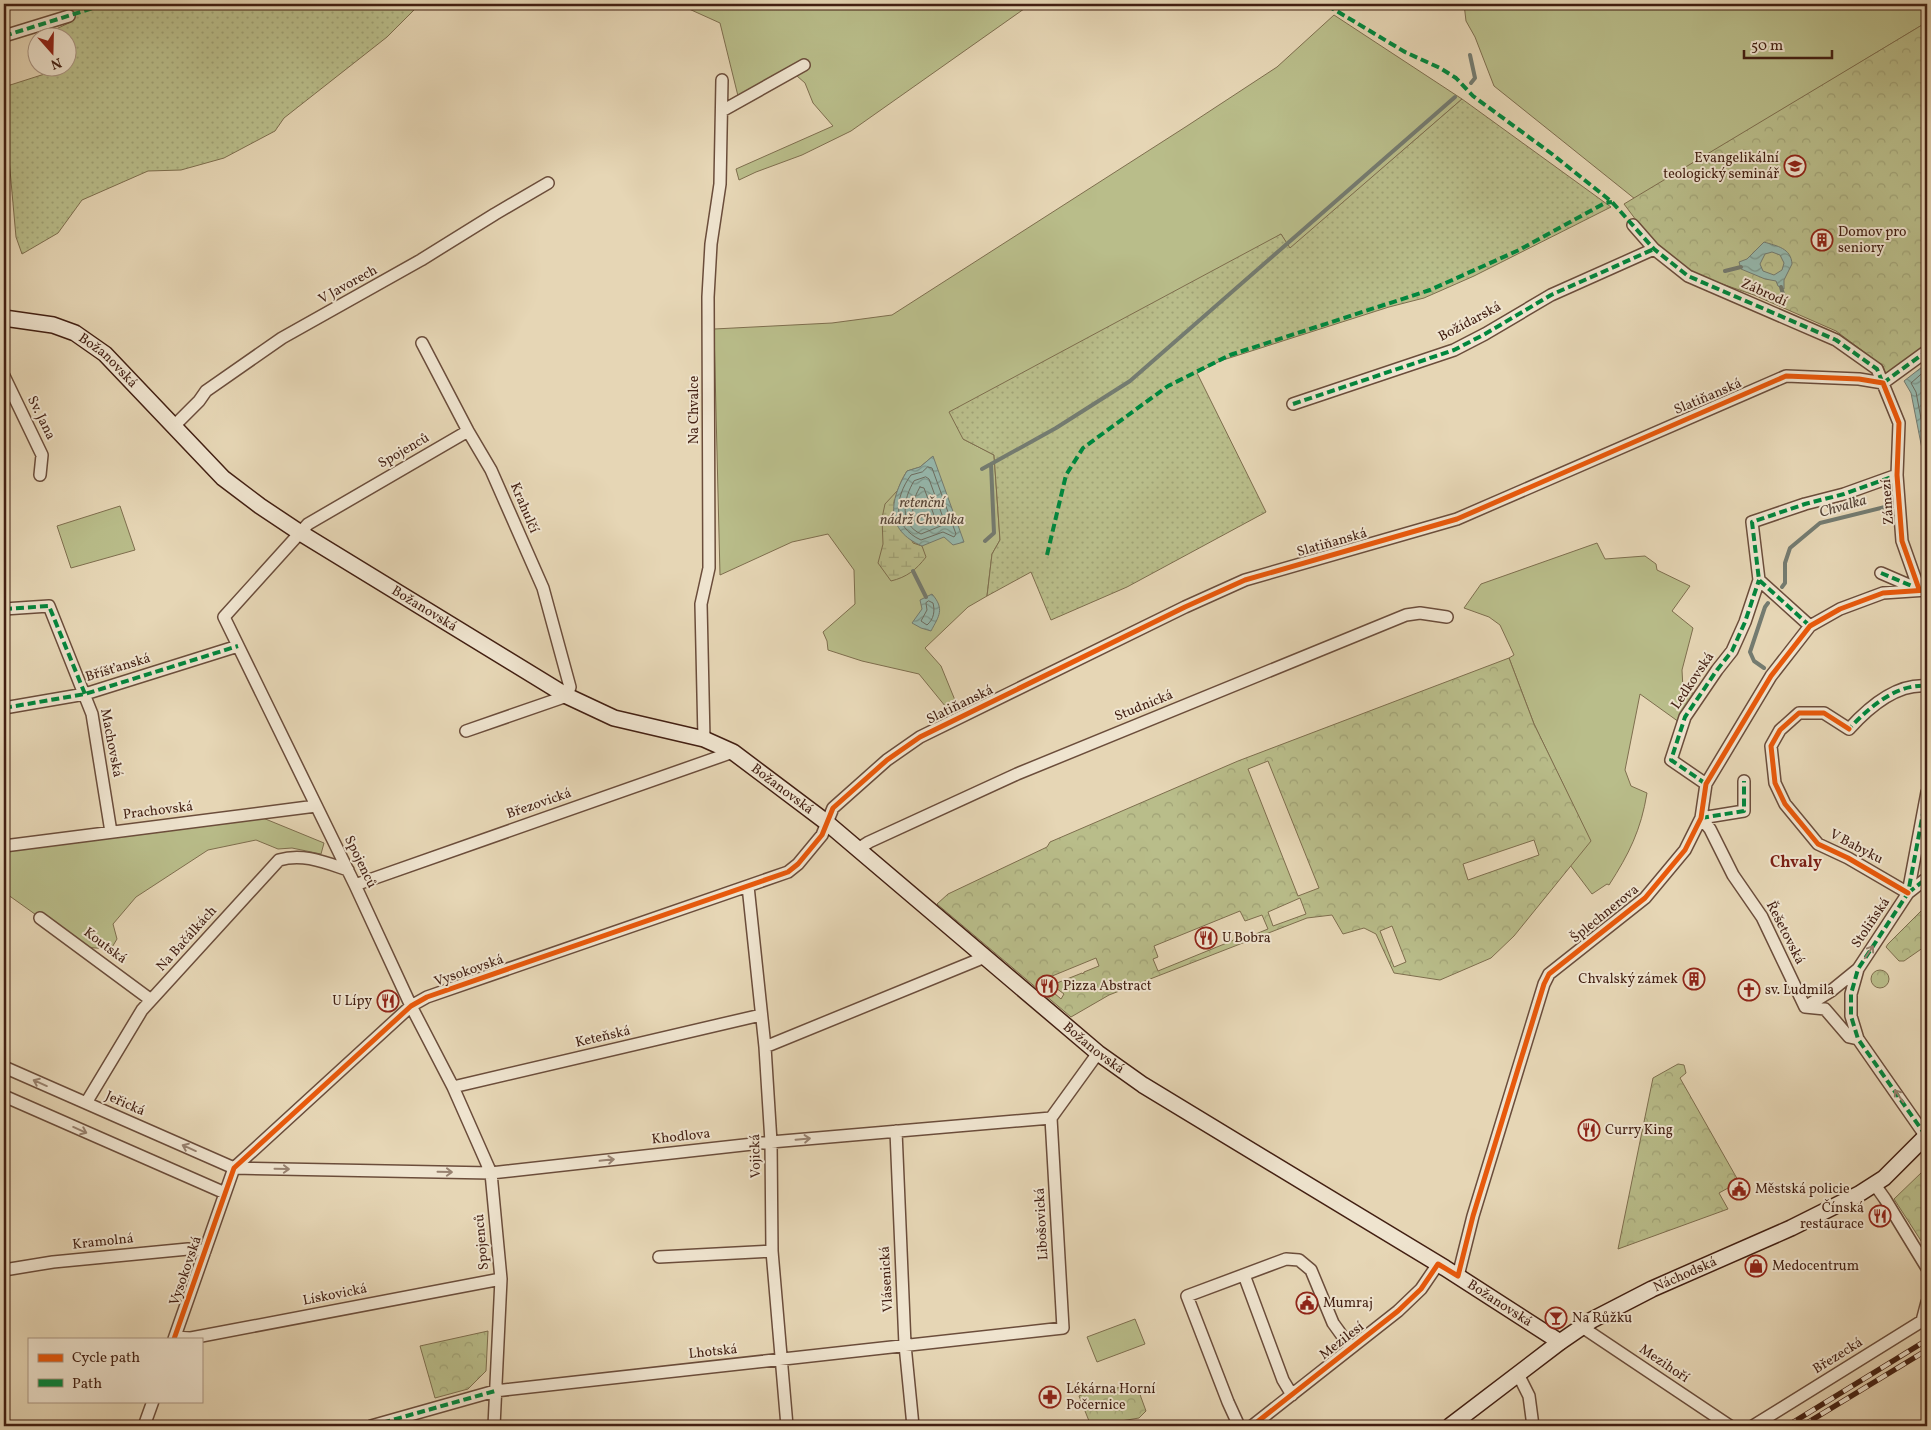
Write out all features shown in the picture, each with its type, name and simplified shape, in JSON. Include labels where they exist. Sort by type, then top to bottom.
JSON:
[{"type":"street","points":[[4,36],[69,16]]},
{"type":"street","points":[[722,111],[804,65]]},
{"type":"street","name":"Na Chvalce","points":[[704,739],[701,604],[709,568],[708,297],[711,244],[720,184],[722,80]]},
{"type":"street","name":"V Javorech","points":[[174,426],[199,401],[206,391],[282,338],[421,260],[548,183]]},
{"type":"street","name":"Zábrodí","points":[[1633,225],[1654,249],[1688,276],[1836,340],[1877,370],[1884,383]]},
{"type":"street","name":"Božídarská","points":[[1293,404],[1454,350],[1551,295],[1654,249]]},
{"type":"street","name":"Božanovská","points":[[4,318],[53,325],[74,333],[106,354],[223,478],[260,506],[299,532],[567,696],[614,718],[704,739],[733,752],[826,822],[1098,1053],[1143,1085],[1458,1276],[1560,1342]]},
{"type":"street","name":"Krahulčí","points":[[422,343],[468,431],[491,470],[543,588],[570,687],[567,696]]},
{"type":"street","points":[[1884,383],[1927,351]]},
{"type":"street","name":"Sv. Jana","points":[[4,376],[42,455],[40,475]]},
{"type":"street","name":"Slatiňanská","points":[[826,822],[833,808],[887,760],[920,738],[1185,607],[1245,580],[1457,518],[1786,376],[1859,379],[1884,383]]},
{"type":"street","name":"Zámezí","points":[[1884,383],[1899,423],[1897,475],[1902,541],[1923,590]]},
{"type":"street","name":"Spojenců","points":[[468,431],[308,524],[224,617],[348,870],[411,1006],[453,1088],[491,1173],[501,1279],[494,1426]]},
{"type":"street","name":"Ledkovská","points":[[1706,784],[1671,760],[1685,717],[1732,651],[1746,622],[1759,580],[1752,522],[1805,504],[1844,494],[1897,475]]},
{"type":"street","points":[[1881,573],[1923,590]]},
{"type":"street","points":[[1759,580],[1810,626]]},
{"type":"street","name":"Šplechnerova","points":[[1458,1276],[1476,1206],[1546,979],[1554,970],[1645,898],[1686,850],[1702,818],[1706,784],[1772,676],[1810,626],[1840,609],[1883,593],[1923,590]]},
{"type":"street","name":"Machovská","points":[[4,608],[48,606],[92,714],[111,832]]},
{"type":"street","name":"Studnická","points":[[858,849],[869,842],[1018,774],[1406,615],[1420,613],[1447,617]]},
{"type":"street","name":"Bříšťanská","points":[[4,708],[85,694],[238,646]]},
{"type":"street","name":"V Babyku","points":[[1908,893],[1848,858],[1818,844],[1785,804],[1775,783],[1771,746],[1780,730],[1799,712],[1824,713],[1849,729],[1859,718],[1893,692],[1927,686]]},
{"type":"street","points":[[466,731],[567,696]]},
{"type":"street","name":"Březovická","points":[[355,885],[733,752]]},
{"type":"street","points":[[1702,818],[1744,811],[1744,782]]},
{"type":"street","name":"Stoliňská","points":[[1927,792],[1908,893],[1858,969],[1851,994],[1851,1016],[1858,1039],[1927,1136]]},
{"type":"street","name":"Prachovská","points":[[4,846],[316,806]]},
{"type":"street","name":"Řešetovská","points":[[1702,818],[1710,829],[1733,874],[1762,917],[1805,1008]]},
{"type":"street","name":"Vysokovská","points":[[175,1338],[234,1168],[411,1006],[427,997],[788,872],[798,864],[822,835],[826,822]]},
{"type":"street","name":"Na Bačálkách","points":[[86,1103],[142,1010],[279,860],[292,857],[307,857],[348,870]]},
{"type":"street","points":[[1908,893],[1927,878]]},
{"type":"street","name":"Vojická","points":[[748,886],[765,1047],[772,1142],[772,1250],[787,1426]]},
{"type":"street","name":"Koutská","points":[[40,918],[151,1000]]},
{"type":"street","points":[[765,1047],[985,957]]},
{"type":"street","points":[[1805,1008],[1858,969]]},
{"type":"street","name":"Stoliňská","points":[[1805,1008],[1825,1009],[1849,1037],[1858,1039]]},
{"type":"street","name":"Keteňská","points":[[453,1088],[761,1015]]},
{"type":"street","points":[[1051,1118],[1098,1053]]},
{"type":"street","name":"Jeřická","points":[[4,1067],[234,1168]]},
{"type":"street","points":[[4,1096],[225,1193]]},
{"type":"street","name":"Khodlova","points":[[234,1168],[491,1173],[772,1142],[1051,1118]]},
{"type":"street","name":"Libošovická","points":[[1051,1118],[1063,1328]]},
{"type":"street","name":"Vlásenická","points":[[896,1130],[906,1346],[914,1426]]},
{"type":"street","name":"Náchodská","points":[[1450,1426],[1582,1327],[1636,1297],[1791,1228],[1875,1185],[1927,1136]]},
{"type":"street","points":[[1875,1185],[1886,1199],[1927,1268]]},
{"type":"street","name":"Kramolná","points":[[4,1270],[53,1262],[188,1249],[205,1251]]},
{"type":"street","points":[[659,1257],[772,1250]]},
{"type":"street","name":"Mezilesí","points":[[1239,1426],[1187,1296],[1286,1259],[1299,1260],[1312,1270],[1333,1323],[1351,1348]]},
{"type":"street","name":"Mezilesí","points":[[1252,1426],[1398,1311],[1421,1290],[1438,1264]]},
{"type":"street","points":[[1244,1275],[1284,1380],[1292,1395]]},
{"type":"street","name":"Lískovická","points":[[175,1338],[191,1338],[501,1279]]},
{"type":"street","name":"Březecká","points":[[1753,1426],[1922,1321],[1927,1302]]},
{"type":"street","name":"Mezihoří","points":[[1582,1327],[1730,1426]]},
{"type":"street","name":"Lhotská","points":[[371,1426],[495,1391],[1063,1328]]},
{"type":"street","points":[[1518,1374],[1528,1396],[1533,1426]]},
{"type":"street","points":[[144,1426],[153,1402]]},
{"type":"green space","points":[[65,4],[418,4],[387,37],[284,118],[275,131],[224,158],[181,170],[148,171],[82,200],[58,233],[22,254],[16,237],[9,140],[4,114],[4,87],[32,78],[78,78],[78,28],[58,28],[71,22]]},
{"type":"green space","points":[[678,4],[1031,4],[851,131],[802,155],[739,180],[736,169],[833,126],[813,103],[805,83],[789,69],[738,96],[720,23]]},
{"type":"green space","points":[[1464,4],[1927,4],[1927,22],[1635,199],[1494,86],[1475,37],[1466,21]]},
{"type":"green space","points":[[1334,15],[1462,99],[1290,249],[1281,234],[963,439],[994,455],[1000,540],[992,554],[987,596],[968,607],[925,648],[941,666],[959,710],[950,712],[919,674],[862,661],[828,650],[823,632],[855,604],[854,570],[828,534],[792,542],[720,575],[714,329],[832,323],[892,315],[1277,67]],"holes":[[[932,457],[893,517],[897,493],[907,471],[920,467]]]},
{"type":"green space","points":[[1927,22],[1927,344],[1886,375],[1883,366],[1836,331],[1754,295],[1693,274],[1654,244],[1624,204]]},
{"type":"green space","points":[[1462,99],[1611,207],[1474,276],[1424,298],[1389,307],[1220,361],[1197,373],[1266,512],[1127,587],[1051,620],[1031,572],[987,596],[992,554],[1000,540],[994,455],[963,439],[949,412],[1281,234],[1290,248]]},
{"type":"green space","points":[[898,490],[894,503],[913,543],[922,546],[926,557],[911,572],[891,581],[878,563],[883,544],[882,518],[885,504]]},
{"type":"green space","points":[[120,506],[135,550],[71,568],[57,526]]},
{"type":"green space","points":[[1597,543],[1605,559],[1645,556],[1656,564],[1657,570],[1690,586],[1672,611],[1693,628],[1682,670],[1683,689],[1695,694],[1679,722],[1640,694],[1625,770],[1631,786],[1647,793],[1641,819],[1628,852],[1609,885],[1607,884],[1592,894],[1570,865],[1590,840],[1534,724],[1509,658],[1514,655],[1500,625],[1489,617],[1464,608],[1481,584]]},
{"type":"green space","points":[[1509,658],[1534,724],[1591,841],[1514,936],[1491,958],[1440,980],[1394,973],[1376,934],[1364,928],[1343,934],[1332,915],[1307,918],[1109,995],[1071,1017],[937,904],[948,894],[1047,847],[1050,842],[1238,761]],"holes":[[[1268,761],[1319,888],[1298,896],[1248,769]],[[1534,840],[1539,855],[1468,880],[1463,864]],[[1300,898],[1306,914],[1273,926],[1268,912]],[[1240,911],[1245,921],[1262,915],[1268,929],[1241,940],[1239,938],[1158,971],[1153,959],[1158,957],[1154,946]],[[1392,926],[1406,962],[1394,967],[1380,931]],[[1096,958],[1099,966],[1052,985],[1064,994],[1061,999],[1040,981]]]},
{"type":"green space","points":[[263,818],[324,843],[321,854],[292,848],[278,849],[256,840],[208,850],[136,897],[113,924],[117,939],[111,949],[81,947],[4,892],[4,851]]},
{"type":"green space","points":[[1927,905],[1927,945],[1904,961],[1899,961],[1886,947]]},
{"type":"green space","points":[[1876,970],[1884,970],[1889,975],[1887,986],[1876,988],[1871,983],[1871,975]]},
{"type":"green space","points":[[1678,1064],[1684,1065],[1686,1073],[1680,1078],[1739,1182],[1719,1193],[1728,1209],[1618,1249],[1653,1078]]},
{"type":"green space","points":[[1927,1171],[1927,1250],[1894,1199],[1922,1172]]},
{"type":"green space","points":[[1135,1319],[1145,1344],[1097,1362],[1087,1337]]},
{"type":"green space","points":[[488,1331],[486,1371],[468,1389],[435,1398],[420,1346]]},
{"type":"green space","points":[[1132,1386],[1138,1389],[1146,1411],[1139,1418],[1091,1426],[1079,1396],[1099,1387],[1108,1389]]},
{"type":"water","points":[[1764,242],[1778,246],[1786,251],[1792,264],[1784,280],[1784,289],[1778,286],[1776,281],[1765,279],[1741,269],[1739,262],[1747,259]],"holes":[[[1772,252],[1780,255],[1784,263],[1782,270],[1774,275],[1763,271],[1760,264],[1765,254]]]},
{"type":"water","points":[[1927,363],[1927,462],[1924,459],[1911,393],[1904,381]]},
{"type":"water","name":"retenční nádrž Chvalka","points":[[933,456],[964,542],[953,545],[944,537],[922,546],[902,532],[896,523],[894,504],[901,482],[907,471],[920,467]]},
{"type":"water","points":[[932,594],[940,608],[931,631],[912,623],[922,609],[920,600]]},
{"type":"waterway","name":"Chvalka","points":[[1470,55],[1475,78],[1471,83]]},
{"type":"waterway","points":[[982,469],[1056,428],[1130,381],[1455,97]]},
{"type":"waterway","points":[[1725,271],[1741,267]]},
{"type":"waterway","points":[[1781,287],[1785,301]]},
{"type":"waterway","points":[[985,541],[994,533],[991,464]]},
{"type":"waterway","name":"Chvalka","points":[[1782,587],[1785,583],[1785,563],[1790,548],[1820,523],[1889,506]]},
{"type":"waterway","points":[[913,571],[926,597]]},
{"type":"waterway","name":"Chvalka","points":[[1764,668],[1754,661],[1750,652],[1768,603]]},
{"type":"railway","points":[[1787,1426],[1927,1340]]},
{"type":"railway","points":[[1802,1426],[1927,1350]]},
{"type":"marked path","points":[[4,36],[106,4]]},
{"type":"marked path","points":[[1331,4],[1330,7],[1405,52],[1440,68],[1456,78],[1473,96],[1552,154],[1612,202],[1654,249],[1688,276],[1836,340],[1877,369],[1884,386]]},
{"type":"marked path","points":[[1047,555],[1066,475],[1083,448],[1168,386],[1230,355],[1430,290],[1519,250],[1605,203],[1612,202]]},
{"type":"marked path","points":[[1293,404],[1454,350],[1551,295],[1654,249]]},
{"type":"marked path","points":[[1883,383],[1927,351]]},
{"type":"marked path","points":[[1810,626],[1759,580],[1752,522],[1805,504],[1844,494],[1897,475]]},
{"type":"marked path","points":[[1881,573],[1919,589]]},
{"type":"marked path","points":[[1706,784],[1671,760],[1685,717],[1732,651],[1745,622],[1759,580]]},
{"type":"marked path","points":[[4,609],[49,606],[85,694]]},
{"type":"marked path","points":[[4,708],[85,694],[238,646]]},
{"type":"marked path","points":[[1846,727],[1849,729],[1884,698],[1905,688],[1927,686]]},
{"type":"marked path","points":[[1701,818],[1744,811],[1744,781]]},
{"type":"marked path","points":[[1926,1136],[1858,1039],[1851,1016],[1851,994],[1858,969],[1908,893],[1927,792]]},
{"type":"marked path","points":[[1908,893],[1927,878]]},
{"type":"marked path","points":[[371,1426],[495,1391]]},
{"type":"cycle path","points":[[174,1338],[234,1168],[411,1006],[427,997],[788,872],[798,864],[822,835],[833,808],[887,760],[920,737],[1185,607],[1245,580],[1457,519],[1786,376],[1859,379],[1883,383]]},
{"type":"cycle path","points":[[1883,383],[1899,423],[1897,475],[1902,541],[1919,589]]},
{"type":"cycle path","points":[[1252,1426],[1398,1311],[1421,1289],[1438,1264],[1458,1276],[1473,1216],[1544,984],[1549,974],[1645,898],[1685,850],[1701,818],[1706,784],[1771,676],[1810,626],[1840,609],[1883,593],[1927,590]]},
{"type":"cycle path","points":[[1849,729],[1824,713],[1799,713],[1780,730],[1771,746],[1775,783],[1785,804],[1818,844],[1848,858],[1908,893]]},
{"type":"place","name":"Evangelikální teologický seminář","points":[[1795,166]]},
{"type":"place","name":"Domov pro seniory","points":[[1822,240]]},
{"type":"place","name":"U Bobra","points":[[1206,938]]},
{"type":"place","name":"Chvalský zámek","points":[[1694,979]]},
{"type":"place","name":"Pizza Abstract","points":[[1047,986]]},
{"type":"place","name":"sv. Ludmila","points":[[1749,990]]},
{"type":"place","name":"U Lípy","points":[[388,1001]]},
{"type":"place","name":"Curry King","points":[[1589,1130]]},
{"type":"place","name":"Městská policie","points":[[1739,1189]]},
{"type":"place","name":"Čínská restaurace","points":[[1880,1216]]},
{"type":"place","name":"Medocentrum","points":[[1756,1266]]},
{"type":"place","name":"Mumraj","points":[[1307,1303]]},
{"type":"place","name":"Na Růžku","points":[[1556,1318]]},
{"type":"place","name":"Lékárna Horní Počernice","points":[[1050,1397]]},
{"type":"district","name":"Chvaly","points":[[1796,863]]}]
